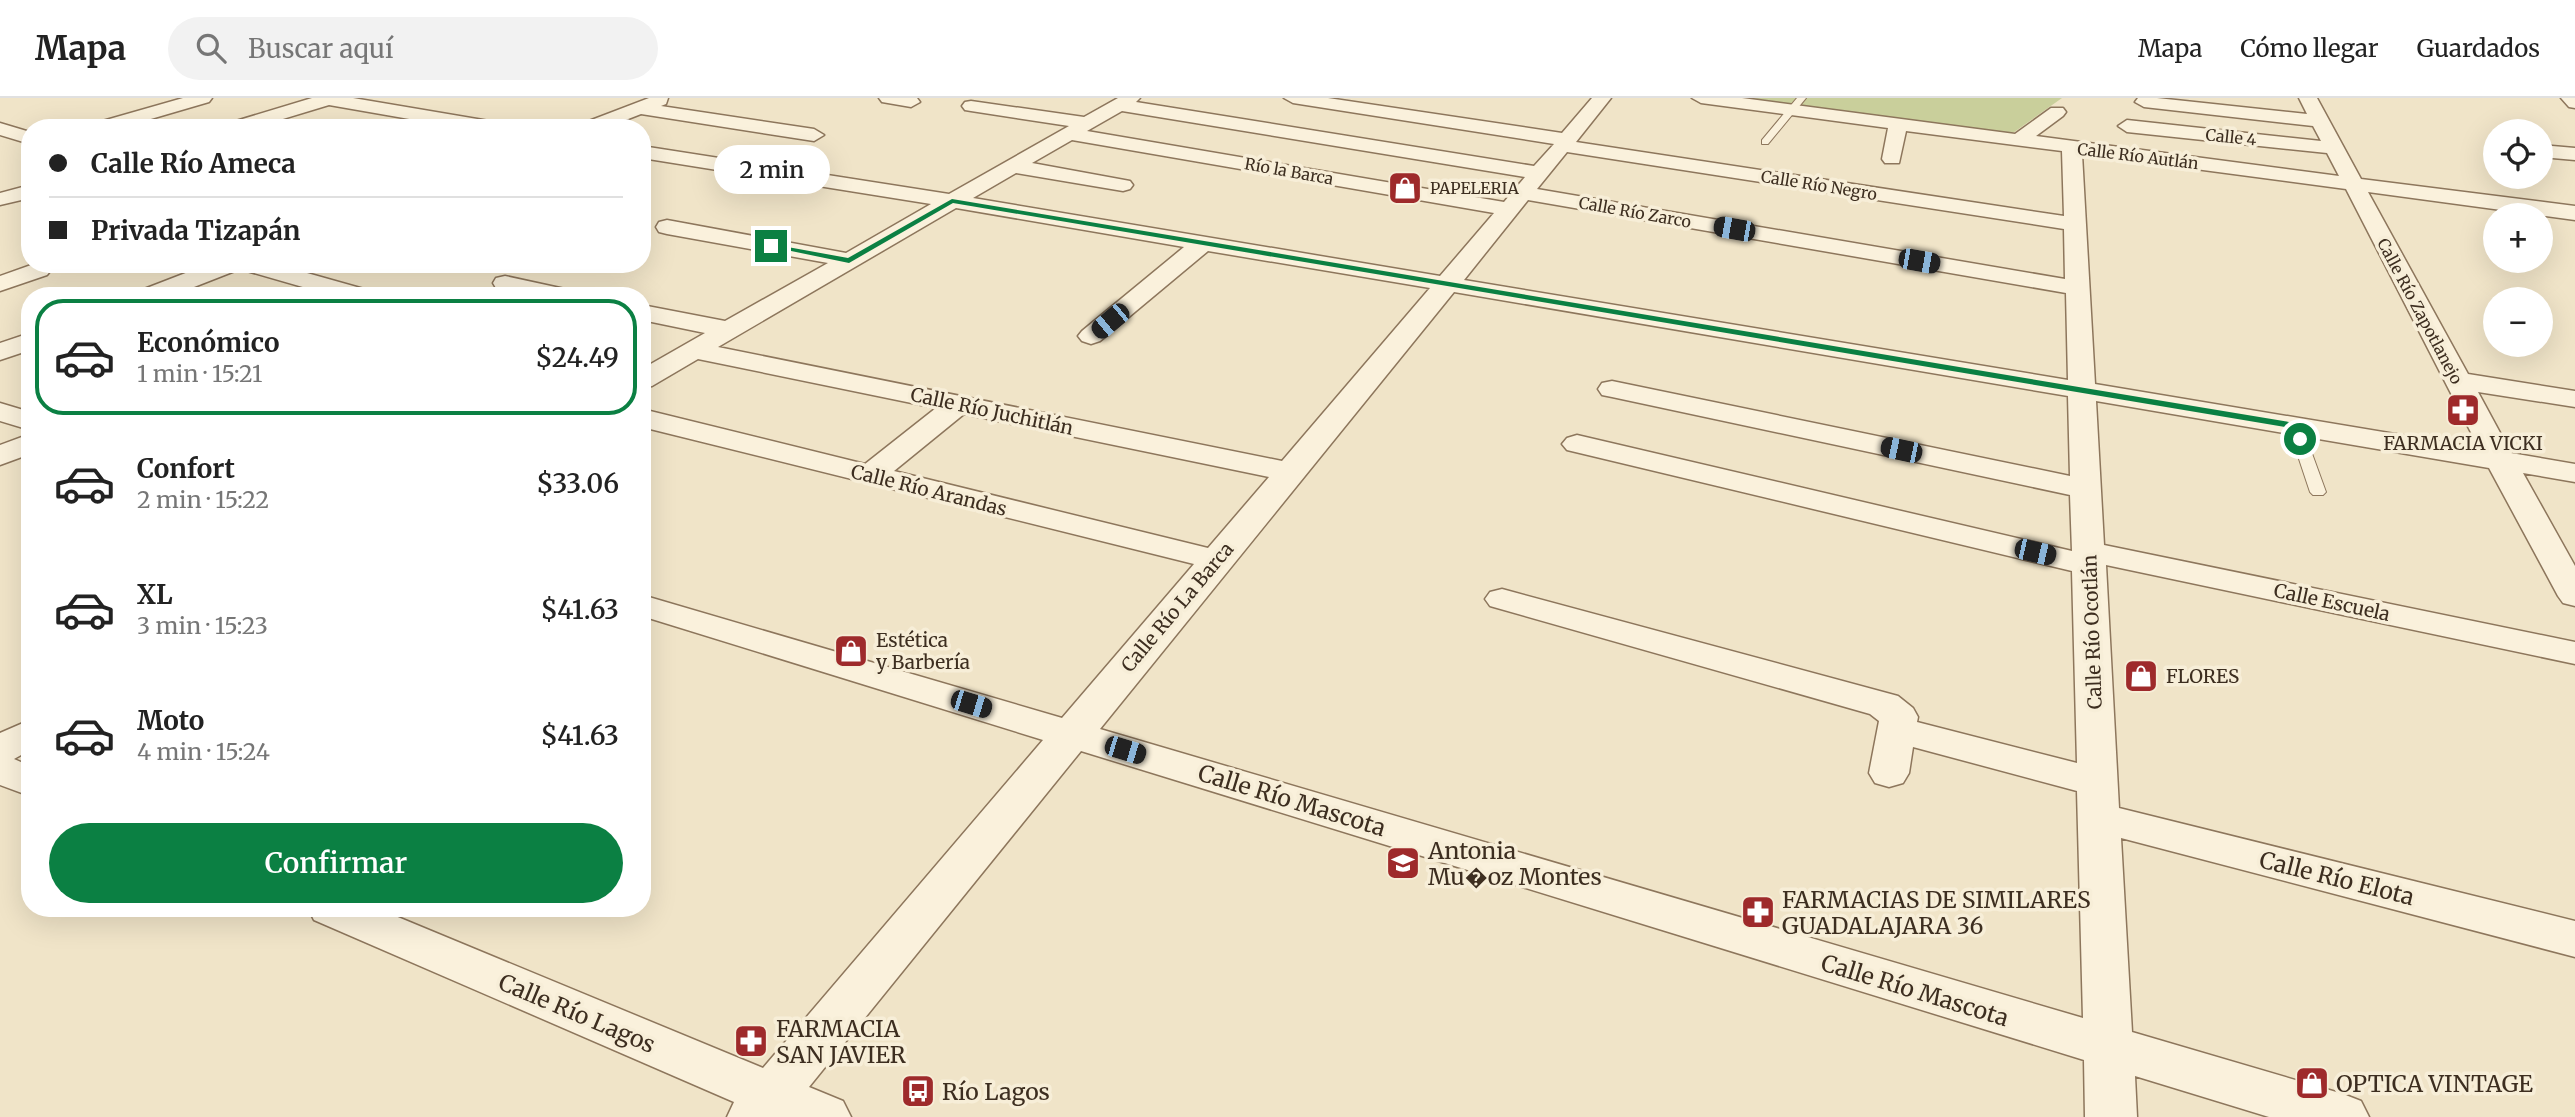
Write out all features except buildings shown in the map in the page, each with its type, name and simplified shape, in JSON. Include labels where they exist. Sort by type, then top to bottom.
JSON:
[{"type":"street","points":[[658,98],[665,98]]},
{"type":"street","points":[[611,119],[665,98]]},
{"type":"street","points":[[888,98],[911,102]]},
{"type":"street","name":"Calle Río Negro","points":[[1293,98],[2075,224]]},
{"type":"street","name":"Calle Río La Barca","points":[[762,1106],[1602,98]]},
{"type":"street","name":"Calle Río Autlán","points":[[1701,98],[1797,104],[1898,124],[2575,213]]},
{"type":"street","name":"Calle Río Zapotlanejo","points":[[2308,98],[2575,596]]},
{"type":"street","points":[[2570,98],[2575,103]]},
{"type":"street","points":[[158,119],[218,110],[269,117],[325,99],[442,119]]},
{"type":"street","points":[[651,375],[1125,101]]},
{"type":"street","name":"Calle Río Zarco","points":[[1125,101],[1524,192],[2078,288]]},
{"type":"street","points":[[2144,102],[2320,121]]},
{"type":"street","name":"Río la Barca","points":[[971,106],[1077,129],[1524,192]]},
{"type":"street","points":[[640,108],[814,135]]},
{"type":"street","points":[[2019,140],[2057,112]]},
{"type":"street","points":[[1892,159],[1898,124]]},
{"type":"street","name":"Calle 4","points":[[2127,126],[2335,148]]},
{"type":"street","points":[[0,130],[21,136]]},
{"type":"street","name":"Calle Río Ocotlán","points":[[2072,148],[2111,1117]]},
{"type":"street","points":[[10,153],[21,150]]},
{"type":"street","points":[[2553,151],[2575,154]]},
{"type":"street","points":[[651,153],[952,201],[2575,473]]},
{"type":"street","points":[[1012,166],[1123,185]]},
{"type":"street","points":[[0,199],[21,193]]},
{"type":"street","points":[[667,227],[849,260]]},
{"type":"street","points":[[1091,336],[1203,243]]},
{"type":"street","points":[[0,284],[31,273]]},
{"type":"street","points":[[171,287],[207,273]]},
{"type":"street","points":[[280,273],[330,287]]},
{"type":"street","points":[[505,283],[523,287]]},
{"type":"street","points":[[651,314],[729,330]]},
{"type":"street","points":[[0,352],[21,344]]},
{"type":"street","name":"Calle Río Juchitlán","points":[[694,350],[1290,472]]},
{"type":"street","points":[[2457,380],[2575,399]]},
{"type":"street","points":[[1612,389],[2086,489]]},
{"type":"street","points":[[869,476],[958,404]]},
{"type":"street","points":[[0,412],[21,418]]},
{"type":"street","name":"Calle Río Arandas","points":[[651,420],[1217,560]]},
{"type":"street","name":"Calle Escuela","points":[[1577,444],[2089,558],[2575,653]]},
{"type":"street","points":[[0,456],[21,447]]},
{"type":"street","points":[[1502,598],[1876,702],[1899,717],[1889,773]]},
{"type":"street","name":"Calle Río Mascota","points":[[651,609],[2343,1117]]},
{"type":"street","name":"Calle Río Elota","points":[[1897,730],[2099,800],[2575,939]]},
{"type":"street","points":[[0,750],[21,738]]},
{"type":"street","points":[[0,769],[21,778]]},
{"type":"street","name":"Calle Río Lagos","points":[[350,917],[762,1106],[825,1117]]},
{"type":"lane","points":[[1765,142],[1797,104]]},
{"type":"lane","points":[[2295,426],[2318,492]]},
{"type":"green space","points":[[1734,98],[2062,98],[2010,135]]},
{"type":"place","name":"PAPELERIA","points":[[1405,188]]},
{"type":"place","name":"FARMACIA VICKI","points":[[2463,410]]},
{"type":"place","name":"Estética y Barbería","points":[[851,651]]},
{"type":"place","name":"FLORES","points":[[2141,676]]},
{"type":"place","name":"Antonia Mu�oz Montes","points":[[1403,863]]},
{"type":"place","name":"FARMACIAS DE SIMILARES GUADALAJARA 36","points":[[1758,912]]},
{"type":"place","name":"FARMACIA SAN JAVIER","points":[[751,1041]]},
{"type":"place","name":"OPTICA VINTAGE","points":[[2312,1083]]},
{"type":"place","name":"Río Lagos","points":[[918,1091]]},
{"type":"route","points":[[771,246],[849,260],[952,201],[2295,426],[2300,439]]}]
